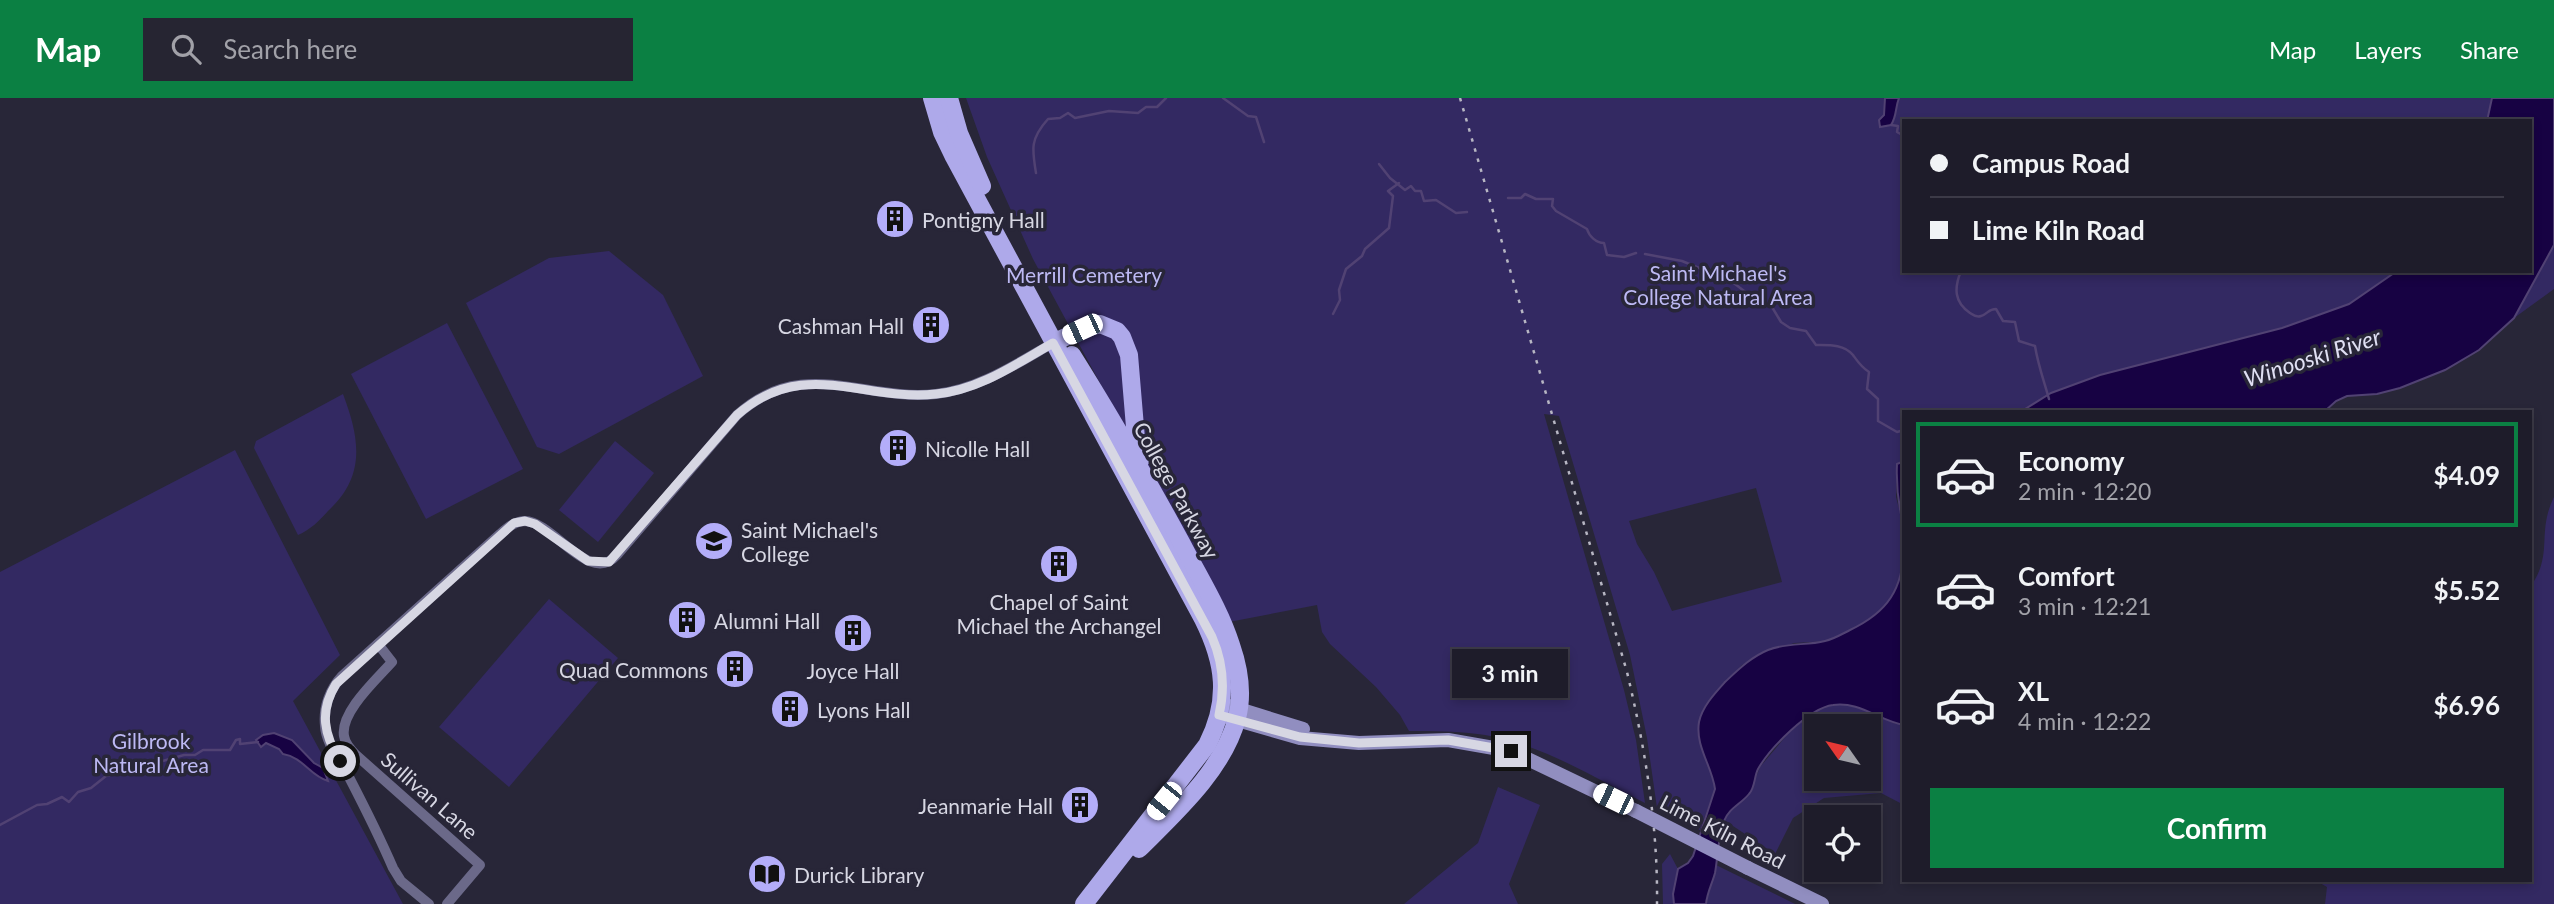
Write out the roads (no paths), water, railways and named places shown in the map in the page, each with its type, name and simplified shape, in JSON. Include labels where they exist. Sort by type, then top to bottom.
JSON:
[{"type":"main road","name":"College Parkway","points":[[932,98],[948,146],[1057,341],[1145,478],[1204,585],[1231,643],[1238,675],[1229,712],[1224,751],[1205,779],[1084,904]]},
{"type":"main road","name":"College Parkway","points":[[949,98],[974,171],[1057,341]]},
{"type":"main road","points":[[1057,341],[1100,324],[1116,331],[1126,346],[1136,439],[1145,478]]},
{"type":"main road","points":[[1095,404],[1117,401],[1131,388]]},
{"type":"main road","name":"College Parkway","points":[[1095,404],[1212,637],[1229,712]]},
{"type":"main road","name":"Lime Kiln Road","points":[[1229,712],[1300,737],[1359,743],[1448,740],[1511,751],[1822,904]]},
{"type":"street","points":[[429,904],[396,874],[325,731],[326,706],[333,688],[342,676],[514,523],[525,521],[535,524],[588,561],[600,564],[613,560],[737,415],[758,398],[797,385],[819,383],[910,395],[948,392],[978,383],[1057,341]]},
{"type":"street","name":"Sullivan Lane","points":[[378,644],[392,662],[351,709],[345,722],[344,736],[356,755],[480,865],[447,904]]},
{"type":"water","points":[[1885,98],[1899,98],[1891,125],[1880,127],[1879,120],[1884,115]]},
{"type":"water","name":"Winooski River","points":[[2492,98],[2554,98],[2554,245],[2514,318],[2479,350],[2445,370],[2400,388],[2377,394],[2347,396],[2326,410],[2024,410],[2051,393],[2100,375],[2282,328],[2349,304],[2394,273],[2532,273],[2532,119],[2487,119]]},
{"type":"water","points":[[1902,462],[1902,519],[1898,496],[1897,464]]},
{"type":"water","points":[[1902,566],[1902,725],[1881,718],[1881,714],[1843,705],[1833,705],[1812,714],[1804,714],[1804,720],[1771,751],[1758,769],[1751,792],[1726,817],[1720,833],[1715,873],[1706,904],[1674,904],[1673,894],[1678,869],[1693,856],[1715,789],[1698,731],[1701,716],[1713,696],[1745,664],[1762,653],[1783,646],[1828,640],[1863,623],[1884,607],[1896,587]]},
{"type":"water","points":[[274,733],[292,740],[314,763],[323,768],[328,781],[279,749],[266,743],[261,747],[256,740],[263,735]]},
{"type":"waterway","points":[[1036,173],[1035,139],[1048,119],[1060,118],[1068,113],[1075,118],[1109,111],[1138,113],[1146,107],[1157,107],[1166,98]]},
{"type":"waterway","points":[[1223,98],[1248,116],[1256,117],[1264,142]]},
{"type":"waterway","points":[[1891,125],[1898,126],[1897,132],[1902,135]]},
{"type":"waterway","points":[[1379,164],[1390,178],[1405,190],[1411,186],[1415,191],[1421,191],[1424,201],[1436,200],[1456,213],[1467,212]]},
{"type":"waterway","points":[[1333,314],[1340,300],[1339,290],[1346,269],[1389,228],[1393,196],[1388,191],[1399,183]]},
{"type":"waterway","points":[[1508,198],[1521,198],[1525,194],[1536,199],[1553,199],[1552,206],[1556,211],[1587,229],[1591,237],[1604,243],[1607,255],[1624,257],[1636,253]]},
{"type":"waterway","points":[[1645,254],[1682,261],[1731,281],[1756,300],[1772,307],[1781,322],[1790,328],[1806,331],[1816,345],[1836,346],[1849,351],[1869,372],[1867,389],[1878,399],[1878,421],[1897,432],[1902,431]]},
{"type":"waterway","points":[[1960,273],[1957,294],[1965,309],[1976,316],[1996,309],[2003,321],[2015,322],[2019,341],[2035,346],[2049,399]]},
{"type":"waterway","points":[[0,825],[37,805],[62,797],[69,802],[78,792],[91,788],[106,776],[142,770],[159,762],[195,755],[203,750],[230,750],[236,740],[240,739],[240,744],[258,742]]},
{"type":"railway","points":[[1460,98],[1627,672],[1649,787],[1657,904]]},
{"type":"place","name":"Pontigny Hall","points":[[895,219]]},
{"type":"place","name":"Cashman Hall","points":[[931,325]]},
{"type":"place","name":"Nicolle Hall","points":[[898,448]]},
{"type":"place","name":"Saint Michael's College","points":[[714,541]]},
{"type":"place","name":"Chapel of Saint Michael the Archangel","points":[[1059,564]]},
{"type":"place","name":"Alumni Hall","points":[[687,620]]},
{"type":"place","name":"Joyce Hall","points":[[853,633]]},
{"type":"place","name":"Quad Commons","points":[[735,669]]},
{"type":"place","name":"Lyons Hall","points":[[790,709]]},
{"type":"place","name":"Jeanmarie Hall","points":[[1080,805]]},
{"type":"place","name":"Durick Library","points":[[767,874]]},
{"type":"park label","name":"Merrill Cemetery","points":[[1084,274]]},
{"type":"park label","name":"Saint Michael's College Natural Area","points":[[1718,284]]},
{"type":"park label","name":"Gilbrook Natural Area","points":[[151,752]]}]
